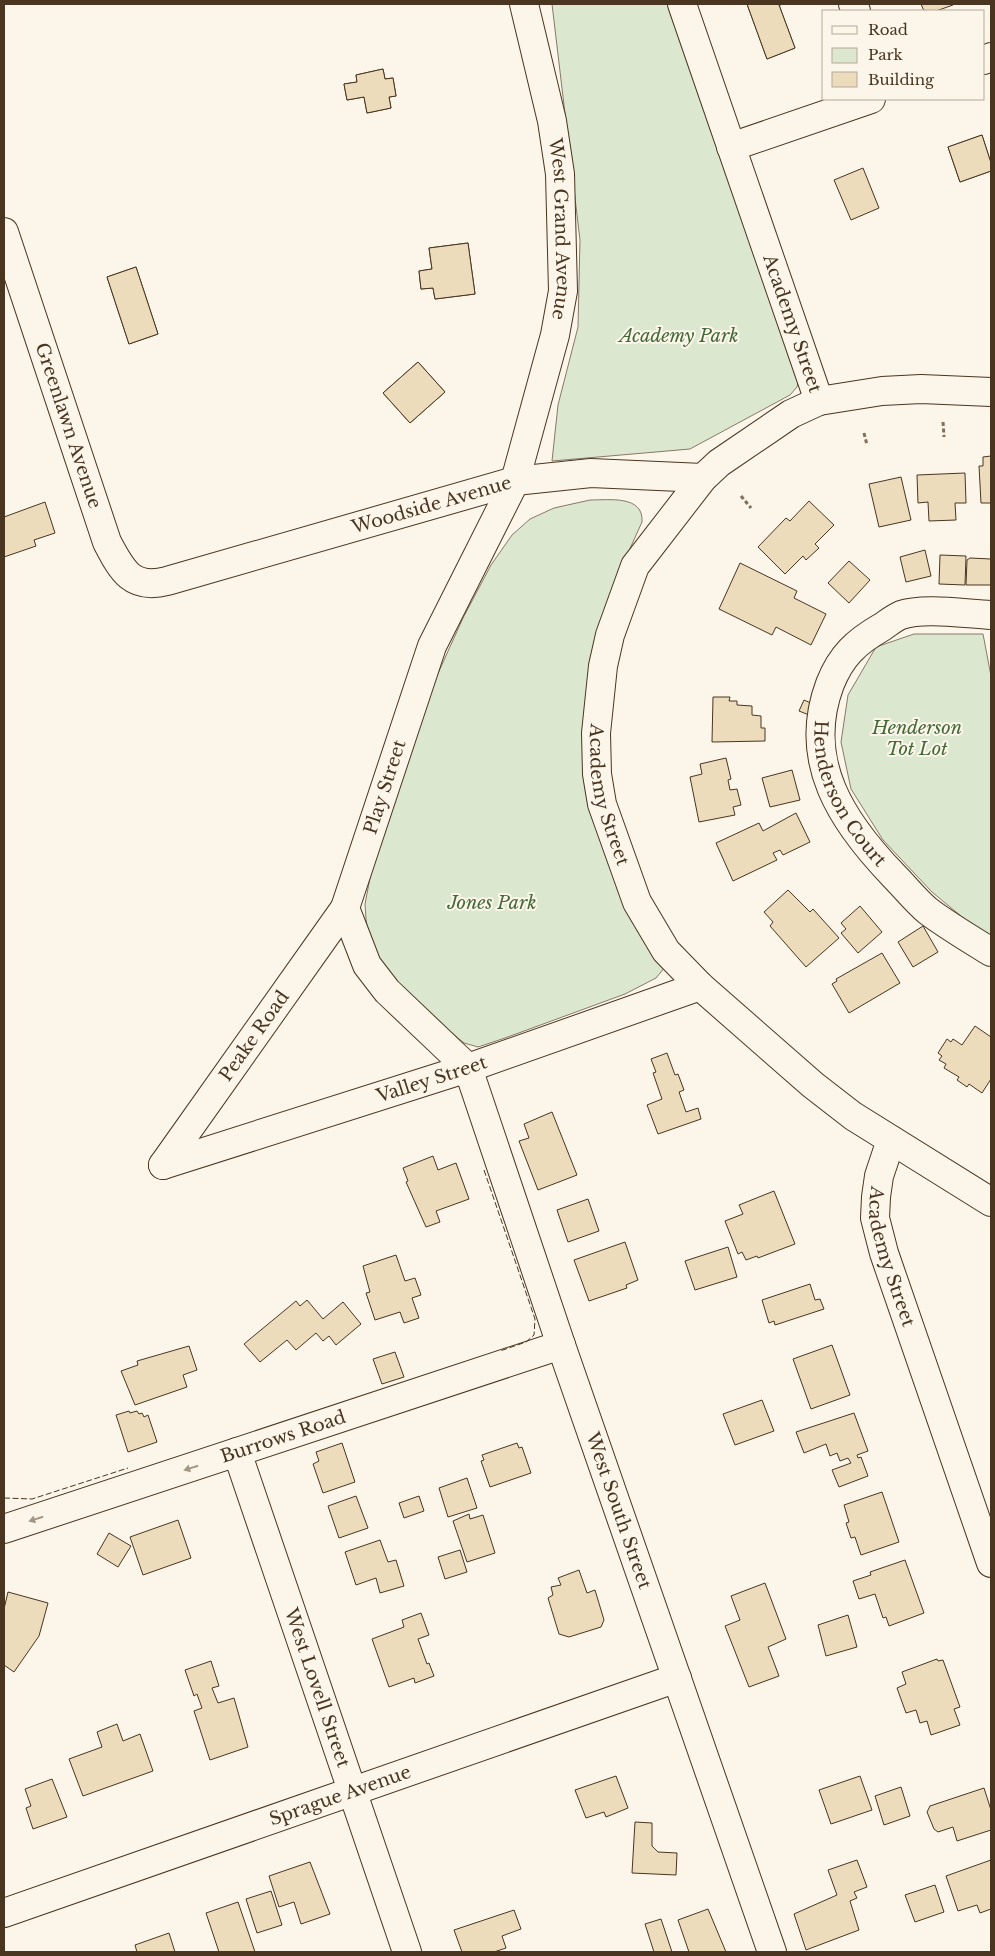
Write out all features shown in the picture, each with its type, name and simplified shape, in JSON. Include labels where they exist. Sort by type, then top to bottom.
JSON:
[{"type":"street","name":"West Grand Avenue","points":[[514,481],[555,335],[563,290],[560,174],[552,121],[524,4]]},
{"type":"street","name":"Academy Street","points":[[682,4],[818,401],[791,414],[744,444],[703,478],[635,566],[610,635],[603,666],[596,733],[597,774],[602,804],[638,902],[666,951],[700,986],[813,1085],[853,1116],[891,1140],[879,1176],[876,1221],[884,1253],[991,1563]]},
{"type":"street","points":[[730,147],[868,100]]},
{"type":"street","name":"Greenlawn Avenue","points":[[4,232],[107,542],[122,570],[136,580],[152,585],[167,581]]},
{"type":"street","points":[[818,401],[882,391],[991,392]]},
{"type":"street","name":"Woodside Avenue","points":[[167,581],[514,481],[591,473],[703,478]]},
{"type":"street","name":"Play Street","points":[[345,908],[432,646],[514,481]]},
{"type":"street","name":"Henderson Court","points":[[991,615],[926,611],[901,615],[859,640],[845,656],[833,677],[824,701],[820,722],[821,751],[827,777],[837,804],[852,828],[927,910],[991,952]]},
{"type":"street","points":[[345,908],[367,965],[388,991],[468,1068]]},
{"type":"street","name":"Peake Road","points":[[163,1165],[345,908]]},
{"type":"street","name":"Valley Street","points":[[163,1165],[468,1068],[700,986]]},
{"type":"street","name":"West South Street","points":[[468,1068],[561,1345],[772,1952]]},
{"type":"street","points":[[891,1140],[991,1202]]},
{"type":"street","name":"Burrows Road","points":[[4,1530],[561,1345]]},
{"type":"street","name":"West Lovell Street","points":[[237,1452],[407,1952]]},
{"type":"street","name":"Sprague Avenue","points":[[4,1913],[677,1678]]},
{"type":"path","points":[[943,422],[944,437]]},
{"type":"path","points":[[864,433],[867,445]]},
{"type":"path","points":[[741,496],[751,508]]},
{"type":"green space","name":"Academy Park","points":[[552,4],[675,4],[799,376],[797,387],[790,395],[690,449],[552,461],[558,405],[578,327],[580,240]]},
{"type":"green space","name":"Jones Park","points":[[590,500],[624,501],[637,507],[641,513],[642,522],[623,564],[584,713],[665,967],[656,978],[625,994],[478,1047],[464,1043],[384,973],[368,933],[365,904],[376,847],[426,700],[463,618],[491,565],[512,535],[530,519],[554,508]]},
{"type":"green space","name":"Henderson Tot Lot","points":[[914,634],[983,634],[991,676],[991,941],[932,892],[883,840],[851,789],[841,742],[848,695],[876,647]]},
{"type":"building","points":[[747,4],[784,4],[779,5],[795,48],[767,59]]},
{"type":"building","points":[[747,4],[784,4],[779,5],[795,48],[767,59]]},
{"type":"building","points":[[921,4],[953,4],[939,10],[924,10]]},
{"type":"building","points":[[383,69],[385,79],[393,78],[396,96],[389,97],[391,108],[367,113],[364,97],[347,100],[344,84],[357,82],[356,75]]},
{"type":"building","points":[[383,69],[385,79],[393,78],[396,96],[389,97],[391,108],[367,113],[364,97],[347,100],[344,84],[357,82],[356,75]]},
{"type":"building","points":[[982,135],[991,163],[991,171],[960,182],[948,147]]},
{"type":"building","points":[[982,135],[991,163],[991,171],[960,182],[948,147]]},
{"type":"building","points":[[863,168],[879,208],[851,220],[834,180]]},
{"type":"building","points":[[468,243],[475,294],[435,299],[433,288],[421,289],[419,271],[432,269],[429,248]]},
{"type":"building","points":[[468,243],[475,294],[435,299],[433,288],[421,289],[419,271],[432,269],[429,248]]},
{"type":"building","points":[[136,267],[158,334],[129,344],[107,277]]},
{"type":"building","points":[[136,267],[158,334],[129,344],[107,277]]},
{"type":"building","points":[[418,362],[445,392],[410,423],[383,393]]},
{"type":"building","points":[[418,362],[445,392],[410,423],[383,393]]},
{"type":"building","points":[[991,456],[991,503],[981,503],[979,466],[983,466],[983,457]]},
{"type":"building","points":[[965,473],[966,503],[955,503],[956,520],[929,521],[928,502],[918,503],[917,475]]},
{"type":"building","points":[[901,477],[911,520],[879,527],[869,484]]},
{"type":"building","points":[[809,501],[834,525],[815,544],[819,548],[806,560],[803,556],[785,574],[758,547],[786,518],[790,521]]},
{"type":"building","points":[[45,502],[55,533],[34,540],[36,546],[4,557],[4,517]]},
{"type":"building","points":[[925,550],[931,576],[906,582],[900,557]]},
{"type":"building","points":[[940,555],[966,556],[965,585],[939,584]]},
{"type":"building","points":[[970,558],[991,559],[991,585],[966,585],[967,560]]},
{"type":"building","points":[[849,561],[870,580],[849,603],[828,583]]},
{"type":"building","points":[[740,563],[797,591],[794,598],[826,614],[811,645],[776,627],[772,635],[719,609]]},
{"type":"building","points":[[713,697],[730,697],[729,701],[737,701],[737,705],[752,706],[752,715],[761,716],[761,728],[765,728],[765,741],[712,742]]},
{"type":"building","points":[[804,700],[813,704],[809,715],[799,711]]},
{"type":"building","points":[[726,758],[731,779],[728,780],[730,790],[737,789],[741,805],[733,807],[735,815],[699,822],[690,777],[702,774],[700,764]]},
{"type":"building","points":[[792,770],[800,800],[770,807],[762,778]]},
{"type":"building","points":[[796,813],[810,842],[783,855],[780,850],[773,853],[777,860],[733,881],[716,843],[759,823],[763,831]]},
{"type":"building","points":[[788,890],[810,912],[813,909],[839,938],[806,967],[770,926],[773,922],[764,912]]},
{"type":"building","points":[[860,906],[882,932],[858,953],[841,933],[846,929],[841,923]]},
{"type":"building","points":[[923,926],[938,952],[913,967],[898,942]]},
{"type":"building","points":[[882,953],[900,983],[849,1013],[832,984],[837,981],[836,979]]},
{"type":"building","points":[[975,1026],[991,1037],[991,1079],[982,1093],[969,1084],[967,1087],[957,1080],[959,1077],[944,1068],[946,1064],[939,1060],[942,1056],[938,1053],[947,1039],[951,1042],[953,1039],[962,1045]]},
{"type":"building","points":[[667,1053],[675,1075],[678,1074],[684,1090],[679,1092],[686,1112],[698,1108],[701,1119],[658,1134],[647,1105],[662,1099],[653,1073],[656,1072],[651,1059]]},
{"type":"building","points":[[552,1112],[577,1175],[538,1190],[519,1141],[529,1138],[524,1124]]},
{"type":"building","points":[[433,1156],[438,1170],[456,1163],[469,1199],[436,1211],[440,1222],[426,1227],[406,1182],[408,1181],[403,1168]]},
{"type":"building","points":[[774,1191],[795,1244],[758,1258],[757,1256],[746,1260],[742,1252],[738,1254],[725,1221],[743,1214],[739,1205]]},
{"type":"building","points":[[588,1199],[599,1231],[568,1242],[557,1210]]},
{"type":"building","points":[[625,1242],[638,1280],[626,1285],[627,1288],[589,1301],[574,1260]]},
{"type":"building","points":[[728,1247],[737,1277],[695,1290],[685,1261]]},
{"type":"building","points":[[396,1255],[405,1281],[415,1278],[421,1295],[412,1298],[419,1318],[404,1323],[400,1312],[375,1320],[366,1293],[370,1292],[363,1266]]},
{"type":"building","points":[[810,1284],[815,1300],[820,1299],[824,1309],[775,1325],[774,1321],[769,1323],[762,1300]]},
{"type":"building","points":[[307,1300],[323,1319],[343,1302],[361,1324],[336,1345],[329,1336],[323,1341],[316,1333],[296,1350],[287,1340],[260,1362],[244,1344],[296,1301],[300,1306]]},
{"type":"building","points":[[832,1345],[850,1395],[811,1409],[793,1359]]},
{"type":"building","points":[[189,1346],[197,1370],[183,1375],[187,1387],[135,1405],[121,1371],[138,1365],[137,1361]]},
{"type":"building","points":[[395,1352],[404,1377],[382,1384],[373,1359]]},
{"type":"building","points":[[762,1400],[774,1431],[735,1445],[723,1414]]},
{"type":"building","points":[[129,1411],[130,1413],[137,1411],[139,1414],[142,1413],[144,1417],[148,1415],[157,1442],[128,1452],[116,1415]]},
{"type":"building","points":[[854,1413],[868,1451],[857,1455],[858,1458],[861,1457],[868,1476],[839,1487],[832,1470],[851,1463],[848,1458],[840,1461],[837,1453],[830,1456],[826,1444],[804,1453],[796,1432]]},
{"type":"building","points":[[342,1443],[355,1482],[323,1493],[313,1464],[319,1461],[316,1452]]},
{"type":"building","points":[[517,1443],[519,1448],[522,1447],[531,1473],[490,1487],[481,1461],[484,1460],[482,1455]]},
{"type":"building","points":[[467,1478],[477,1508],[448,1517],[439,1488]]},
{"type":"building","points":[[882,1492],[899,1542],[861,1555],[855,1537],[851,1538],[846,1523],[849,1522],[844,1505]]},
{"type":"building","points":[[356,1496],[368,1528],[339,1538],[328,1506]]},
{"type":"building","points":[[419,1496],[424,1511],[404,1518],[399,1503]]},
{"type":"building","points":[[469,1514],[470,1519],[483,1515],[495,1553],[467,1562],[453,1521]]},
{"type":"building","points":[[178,1520],[191,1558],[143,1575],[130,1537]]},
{"type":"building","points":[[109,1533],[131,1546],[118,1567],[97,1554]]},
{"type":"building","points":[[380,1540],[388,1562],[396,1560],[404,1586],[380,1593],[376,1578],[356,1585],[345,1552]]},
{"type":"building","points":[[460,1550],[467,1572],[445,1579],[438,1557]]},
{"type":"building","points":[[905,1560],[924,1613],[889,1626],[886,1617],[883,1618],[875,1594],[859,1599],[853,1581],[871,1575],[870,1572]]},
{"type":"building","points":[[579,1570],[587,1593],[595,1590],[604,1620],[601,1627],[569,1637],[559,1634],[548,1598],[553,1595],[551,1587],[561,1585],[558,1578]]},
{"type":"building","points":[[765,1583],[786,1639],[768,1647],[779,1676],[749,1687],[725,1626],[740,1620],[731,1596]]},
{"type":"building","points":[[8,1592],[48,1603],[39,1636],[14,1672],[4,1665],[4,1609]]},
{"type":"building","points":[[421,1613],[429,1635],[418,1639],[427,1664],[429,1663],[434,1676],[415,1683],[414,1678],[389,1687],[372,1639],[404,1627],[402,1620]]},
{"type":"building","points":[[848,1615],[857,1647],[826,1656],[818,1625]]},
{"type":"building","points":[[937,1659],[938,1661],[943,1660],[960,1707],[954,1709],[960,1725],[931,1735],[927,1721],[920,1723],[916,1710],[906,1713],[897,1688],[906,1684],[902,1672]]},
{"type":"building","points":[[211,1661],[219,1686],[212,1688],[218,1703],[234,1698],[248,1747],[210,1760],[194,1711],[202,1708],[197,1694],[194,1696],[185,1670]]},
{"type":"building","points":[[117,1724],[123,1741],[140,1734],[153,1771],[83,1796],[69,1759],[102,1747],[97,1732]]},
{"type":"building","points":[[616,1776],[628,1808],[606,1817],[604,1812],[586,1818],[575,1790]]},
{"type":"building","points":[[860,1776],[872,1810],[831,1824],[819,1790]]},
{"type":"building","points":[[52,1779],[67,1817],[33,1829],[26,1808],[31,1806],[25,1789]]},
{"type":"building","points":[[901,1787],[910,1816],[884,1825],[875,1796]]},
{"type":"building","points":[[984,1788],[991,1810],[991,1830],[957,1841],[953,1827],[938,1832],[934,1829],[927,1812],[930,1806]]},
{"type":"building","points":[[635,1822],[652,1823],[652,1846],[658,1852],[677,1853],[676,1875],[632,1873]]},
{"type":"building","points":[[857,1860],[867,1887],[854,1892],[857,1898],[850,1901],[859,1930],[806,1950],[794,1914],[837,1895],[828,1870]]},
{"type":"building","points":[[991,1860],[991,1909],[980,1913],[977,1905],[958,1911],[946,1876]]},
{"type":"building","points":[[310,1862],[330,1914],[301,1924],[294,1902],[279,1907],[269,1876]]},
{"type":"building","points":[[935,1885],[944,1912],[915,1922],[905,1895]]},
{"type":"building","points":[[271,1891],[282,1925],[257,1933],[246,1899]]},
{"type":"building","points":[[238,1902],[255,1952],[219,1952],[206,1913]]},
{"type":"building","points":[[708,1909],[726,1952],[689,1952],[678,1920]]},
{"type":"building","points":[[514,1910],[521,1929],[502,1936],[506,1948],[494,1952],[462,1952],[454,1930]]},
{"type":"building","points":[[661,1919],[672,1952],[654,1952],[645,1924]]},
{"type":"building","points":[[169,1933],[175,1952],[137,1952],[135,1945]]},
{"type":"fence","points":[[484,1170],[535,1319],[534,1335],[526,1342],[500,1351]]},
{"type":"fence","points":[[4,1498],[32,1499],[128,1468]]}]
